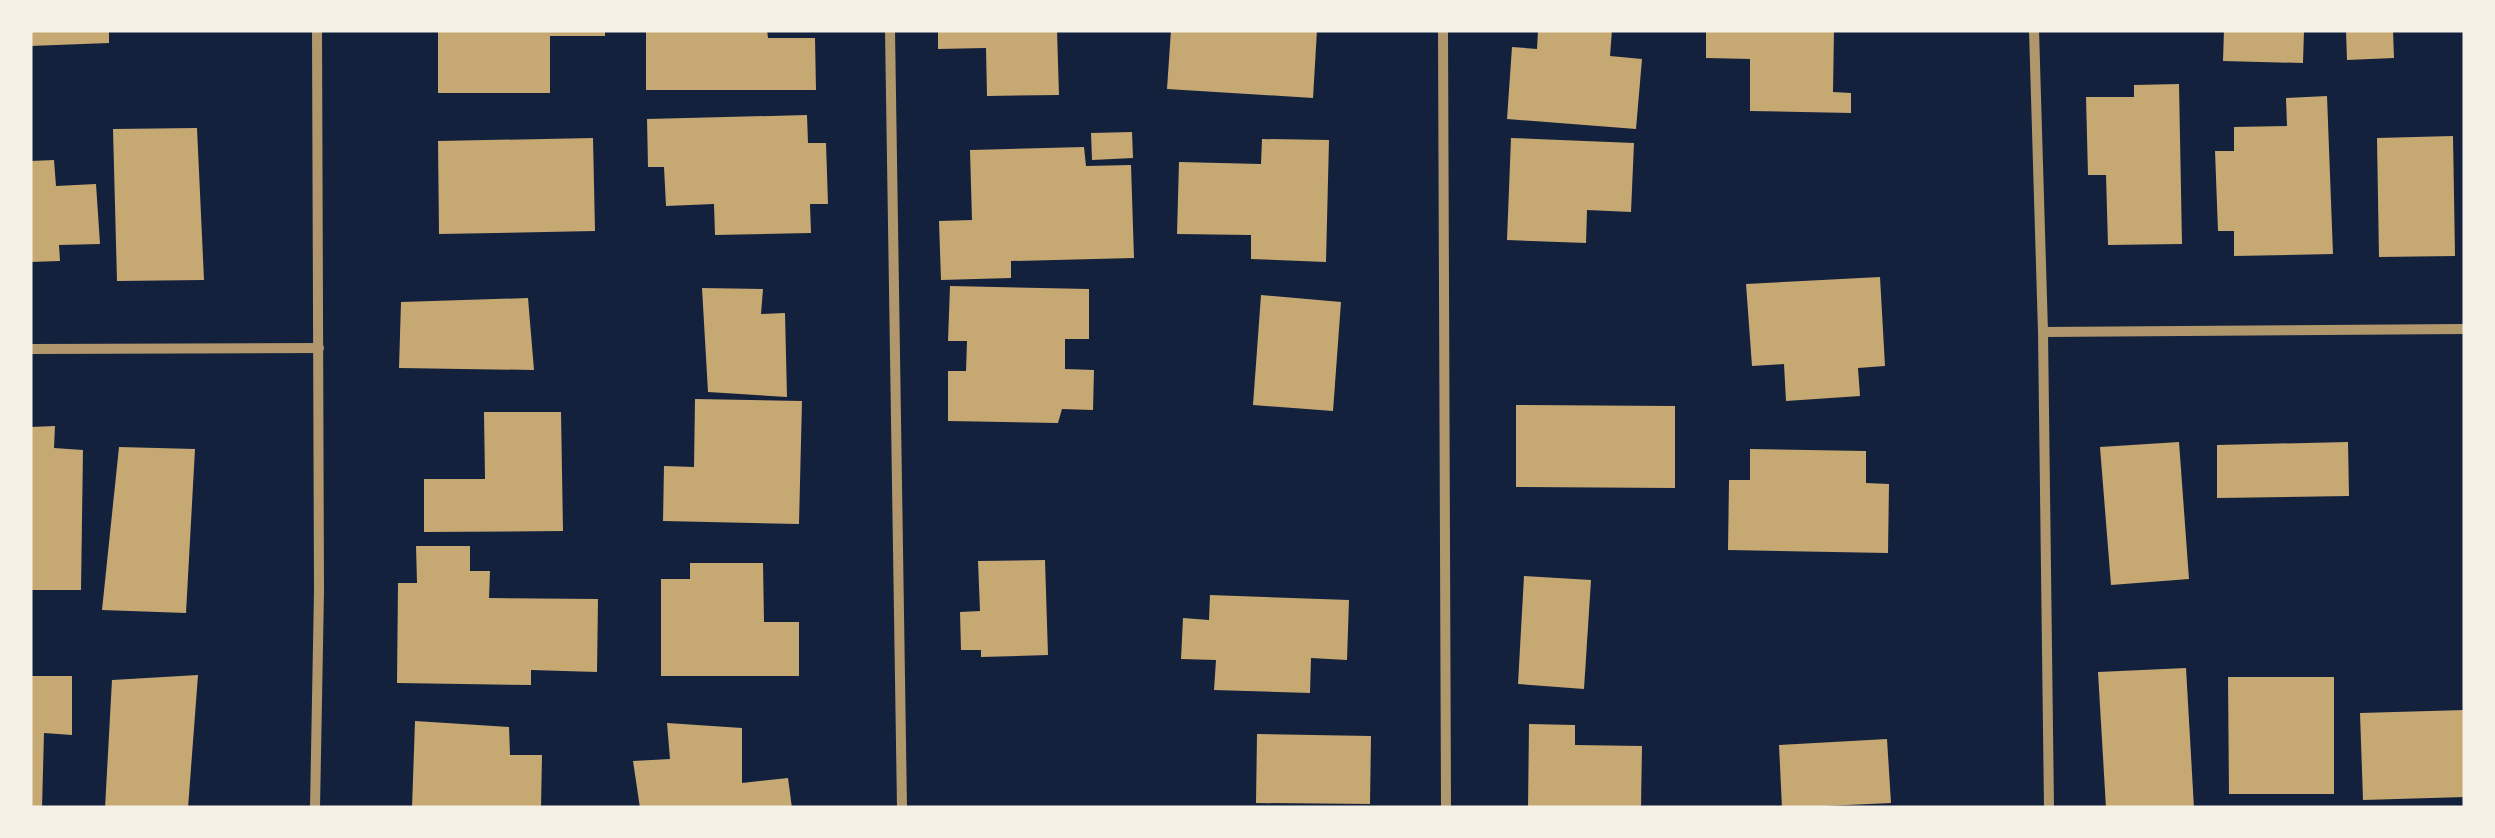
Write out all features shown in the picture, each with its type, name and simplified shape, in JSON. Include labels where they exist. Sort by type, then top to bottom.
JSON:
[{"type":"street","points":[[315,808],[318,30]]},
{"type":"street","points":[[890,30],[902,808]]},
{"type":"street","points":[[1443,30],[1446,808]]},
{"type":"street","points":[[2034,30],[2043,332],[2049,808]]},
{"type":"street","points":[[2043,332],[2465,328]]},
{"type":"street","points":[[30,349],[319,348]]},
{"type":"building","points":[[30,30],[109,30],[109,43],[30,46]]},
{"type":"building","points":[[438,30],[605,30],[605,36],[550,36],[550,93],[438,93]]},
{"type":"building","points":[[646,30],[767,30],[768,38],[815,38],[816,90],[646,90]]},
{"type":"building","points":[[938,30],[1057,30],[1059,95],[987,96],[986,48],[938,49]]},
{"type":"building","points":[[1171,30],[1317,30],[1313,98],[1167,89]]},
{"type":"building","points":[[1538,30],[1612,30],[1610,56],[1642,59],[1636,129],[1507,119],[1512,47],[1537,49]]},
{"type":"building","points":[[1706,30],[1834,30],[1833,92],[1851,93],[1851,113],[1750,111],[1750,59],[1706,58]]},
{"type":"building","points":[[2224,30],[2304,30],[2303,63],[2223,61]]},
{"type":"building","points":[[2346,30],[2393,30],[2394,58],[2347,60]]},
{"type":"building","points":[[2179,84],[2182,244],[2108,245],[2106,175],[2088,175],[2086,97],[2134,97],[2134,85]]},
{"type":"building","points":[[2327,96],[2333,254],[2234,256],[2234,231],[2218,231],[2215,151],[2234,151],[2234,127],[2287,126],[2286,98]]},
{"type":"building","points":[[807,115],[808,143],[826,143],[828,204],[810,204],[811,233],[715,235],[714,204],[666,206],[664,167],[648,167],[647,119]]},
{"type":"building","points":[[197,128],[204,280],[117,281],[113,129]]},
{"type":"building","points":[[1132,132],[1133,158],[1092,160],[1091,133]]},
{"type":"building","points":[[2453,136],[2455,256],[2379,257],[2377,138]]},
{"type":"building","points":[[593,138],[595,231],[439,234],[438,141]]},
{"type":"building","points":[[1511,138],[1634,143],[1631,212],[1587,210],[1586,243],[1507,240]]},
{"type":"building","points":[[1262,139],[1329,140],[1326,262],[1251,259],[1251,235],[1177,234],[1179,162],[1261,164]]},
{"type":"building","points":[[1084,147],[1086,166],[1131,165],[1134,258],[1011,261],[1011,278],[941,280],[939,221],[972,220],[970,150]]},
{"type":"building","points":[[54,160],[56,186],[96,184],[100,244],[59,245],[60,261],[30,262],[30,161]]},
{"type":"building","points":[[1880,277],[1885,366],[1858,368],[1860,396],[1786,401],[1784,364],[1752,366],[1746,284]]},
{"type":"building","points":[[950,286],[1089,289],[1089,339],[1065,339],[1065,369],[1094,370],[1093,410],[1062,409],[1058,423],[948,421],[948,371],[966,371],[967,341],[948,341]]},
{"type":"building","points":[[702,288],[763,289],[761,314],[785,313],[787,397],[708,392]]},
{"type":"building","points":[[1261,295],[1341,302],[1333,411],[1253,405]]},
{"type":"building","points":[[528,298],[534,370],[399,368],[401,302]]},
{"type":"building","points":[[695,399],[802,401],[799,524],[663,521],[664,466],[694,467]]},
{"type":"building","points":[[1516,405],[1675,406],[1675,488],[1516,487]]},
{"type":"building","points":[[484,412],[561,412],[563,531],[424,532],[424,479],[485,479]]},
{"type":"building","points":[[55,426],[54,448],[83,450],[81,590],[30,590],[30,427]]},
{"type":"building","points":[[2179,442],[2189,579],[2111,585],[2100,447]]},
{"type":"building","points":[[2348,442],[2349,496],[2217,498],[2217,445]]},
{"type":"building","points":[[119,447],[195,449],[186,613],[102,610]]},
{"type":"building","points":[[1750,449],[1866,451],[1866,483],[1889,484],[1888,553],[1728,550],[1729,480],[1750,480]]},
{"type":"building","points":[[416,546],[470,546],[470,571],[490,571],[489,598],[598,599],[597,672],[531,670],[531,685],[397,683],[398,583],[417,583]]},
{"type":"building","points":[[1045,560],[1048,655],[981,657],[981,650],[961,650],[960,612],[980,611],[978,561]]},
{"type":"building","points":[[690,563],[763,563],[764,622],[799,622],[799,676],[661,676],[661,579],[690,579]]},
{"type":"building","points":[[1524,576],[1591,580],[1584,689],[1518,684]]},
{"type":"building","points":[[1210,595],[1349,600],[1347,660],[1311,658],[1310,693],[1214,690],[1216,660],[1181,659],[1183,618],[1209,620]]},
{"type":"building","points":[[2186,668],[2194,808],[2106,808],[2098,672]]},
{"type":"building","points":[[198,675],[188,808],[105,808],[112,680]]},
{"type":"building","points":[[30,676],[72,676],[72,735],[44,733],[42,808],[30,808]]},
{"type":"building","points":[[2228,677],[2334,677],[2334,794],[2229,794]]},
{"type":"building","points":[[2465,710],[2465,797],[2363,800],[2360,713]]},
{"type":"building","points":[[415,721],[509,727],[510,755],[542,755],[541,808],[412,808]]},
{"type":"building","points":[[667,723],[742,728],[742,783],[788,778],[792,808],[640,808],[633,761],[670,759]]},
{"type":"building","points":[[1529,724],[1575,725],[1575,745],[1642,746],[1641,808],[1528,808]]},
{"type":"building","points":[[1257,734],[1371,736],[1370,804],[1256,803]]},
{"type":"building","points":[[1887,739],[1891,803],[1782,808],[1779,745]]}]
